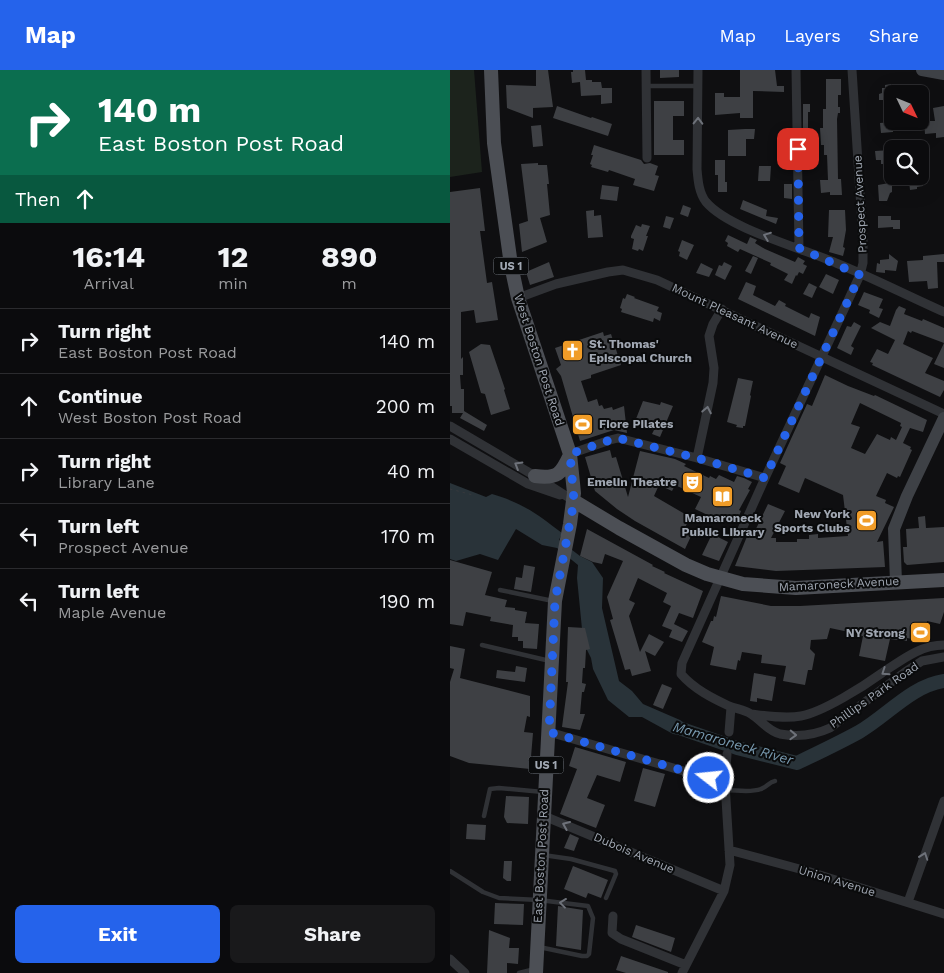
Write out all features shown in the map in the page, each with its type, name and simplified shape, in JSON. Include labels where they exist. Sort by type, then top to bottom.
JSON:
[{"type":"main road","name":"West Boston Post Road","points":[[491,70],[494,143],[510,265],[518,298],[570,454],[574,501]]},
{"type":"main road","points":[[536,476],[553,477],[563,471],[570,454]]},
{"type":"main road","name":"Mamaroneck Avenue","points":[[574,501],[686,564],[707,574],[743,584],[796,588],[944,580]]},
{"type":"main road","name":"East Boston Post Road","points":[[536,971],[555,601],[574,501]]},
{"type":"street","points":[[646,70],[647,158]]},
{"type":"street","points":[[698,70],[697,169],[701,193],[707,202],[726,217],[746,228],[799,248],[944,312]]},
{"type":"street","points":[[796,70],[799,248]]},
{"type":"street","name":"Prospect Avenue","points":[[731,707],[702,693],[687,682],[681,674],[682,663],[765,478],[860,275],[863,263],[863,238],[852,70]]},
{"type":"street","points":[[922,70],[944,74]]},
{"type":"street","name":"Mount Pleasant Avenue","points":[[518,298],[556,284],[623,270],[657,280],[722,309],[944,416]]},
{"type":"street","points":[[697,458],[713,383],[714,368],[708,336],[722,309]]},
{"type":"street","points":[[896,582],[894,529],[944,416]]},
{"type":"street","points":[[450,426],[536,476],[574,501]]},
{"type":"street","points":[[570,454],[618,438],[765,478]]},
{"type":"street","points":[[450,439],[528,484],[574,501]]},
{"type":"street","name":"Phillips Park Road","points":[[731,707],[751,714],[775,717],[801,717],[818,711],[874,679],[914,652],[934,645],[944,645]]},
{"type":"street","name":"Phillips Park Road","points":[[751,714],[770,731],[781,734],[806,735],[821,732],[844,718],[922,661],[944,657]]},
{"type":"street","points":[[729,732],[731,707]]},
{"type":"street","points":[[549,732],[726,786]]},
{"type":"street","points":[[613,916],[612,932],[621,939],[684,969],[724,891],[730,865],[726,786],[727,754]]},
{"type":"street","points":[[908,902],[944,801]]},
{"type":"street","name":"Dubois Avenue","points":[[544,816],[724,891]]},
{"type":"street","name":"Union Avenue","points":[[729,850],[807,871],[944,914]]},
{"type":"street","points":[[450,959],[465,973]]},
{"type":"lane","points":[[646,86],[698,86]]},
{"type":"lane","points":[[500,590],[555,601]]},
{"type":"lane","points":[[482,645],[551,661]]},
{"type":"lane","points":[[726,786],[758,790],[765,788],[770,782],[775,781]]},
{"type":"lane","points":[[484,816],[490,789],[544,792]]},
{"type":"lane","points":[[542,855],[571,859],[615,871],[616,874],[606,898]]},
{"type":"lane","points":[[450,872],[484,892],[499,898],[539,900],[588,906],[593,918],[589,954],[587,956],[537,947]]},
{"type":"lane","points":[[519,973],[536,971]]},
{"type":"path","points":[[450,489],[473,495]]},
{"type":"shaded area","points":[[450,70],[474,70],[482,172],[450,177]]},
{"type":"shaded area","points":[[450,483],[486,497],[492,494],[503,497],[529,510],[562,533],[559,540],[580,556],[592,562],[603,578],[602,608],[619,681],[632,691],[643,704],[680,720],[698,732],[700,739],[673,734],[642,717],[629,717],[608,700],[593,669],[582,629],[577,578],[578,565],[557,548],[542,545],[516,529],[498,560],[480,554],[456,561],[450,559]]},
{"type":"building","points":[[536,70],[548,70],[553,107],[533,108],[533,118],[507,108],[506,85],[536,86]]},
{"type":"building","points":[[573,70],[585,70],[586,80],[601,82],[602,88],[612,88],[612,103],[601,104],[601,95],[581,96],[580,82],[572,83],[571,72]]},
{"type":"building","points":[[660,70],[679,70],[679,77],[660,78]]},
{"type":"building","points":[[740,70],[775,70],[777,86],[784,86],[784,92],[753,91],[753,118],[740,118],[740,113],[715,115],[715,93],[724,93],[724,97],[740,97]]},
{"type":"building","points":[[826,79],[841,79],[841,95],[838,95],[840,113],[838,113],[837,119],[838,179],[841,179],[842,195],[830,195],[830,192],[821,193],[820,180],[828,180],[827,155],[824,155],[824,145],[821,145],[820,128],[823,128],[823,109],[826,109]]},
{"type":"building","points":[[882,88],[884,88],[884,105],[883,100],[879,100]]},
{"type":"building","points":[[654,101],[684,101],[684,116],[673,116],[673,140],[684,140],[684,155],[654,155]]},
{"type":"building","points":[[803,104],[810,104],[808,130],[803,130]]},
{"type":"building","points":[[557,106],[612,124],[608,136],[553,118]]},
{"type":"building","points":[[944,106],[944,137],[936,138],[936,133],[925,134],[925,130],[929,130],[929,121],[935,121],[933,108]]},
{"type":"building","points":[[880,123],[884,123],[884,130],[893,130],[893,132],[881,133]]},
{"type":"building","points":[[541,125],[543,146],[533,147],[531,126]]},
{"type":"building","points":[[755,129],[754,139],[746,139],[746,156],[728,156],[728,130]]},
{"type":"building","points":[[594,145],[641,160],[644,164],[650,163],[658,166],[655,175],[659,176],[654,191],[633,185],[635,179],[609,170],[608,172],[591,167],[593,155],[591,155]]},
{"type":"building","points":[[884,150],[884,164],[881,164],[881,160],[876,160],[875,151]]},
{"type":"building","points":[[715,160],[725,160],[727,192],[718,192],[718,175],[715,175]]},
{"type":"building","points":[[538,163],[538,165],[547,165],[550,215],[540,218],[547,242],[522,252],[519,224],[528,221],[521,164]]},
{"type":"building","points":[[759,166],[771,166],[770,181],[758,181]]},
{"type":"building","points":[[784,184],[792,184],[792,199],[784,198]]},
{"type":"building","points":[[602,185],[619,187],[617,201],[600,199]]},
{"type":"building","points":[[878,185],[892,185],[892,192],[887,201],[879,201]]},
{"type":"building","points":[[909,185],[923,185],[917,187],[917,189],[910,190]]},
{"type":"building","points":[[480,188],[485,231],[480,231],[487,283],[492,282],[498,320],[476,323],[474,310],[461,312],[463,375],[460,375],[461,389],[464,389],[464,411],[487,425],[484,431],[460,418],[463,413],[452,413],[452,406],[450,406],[450,192]]},
{"type":"building","points":[[743,200],[767,210],[766,216],[778,218],[776,224],[740,209]]},
{"type":"building","points":[[683,205],[691,208],[688,217],[680,214]]},
{"type":"building","points":[[594,210],[594,216],[601,215],[603,237],[588,238],[586,211]]},
{"type":"building","points":[[829,210],[845,210],[846,230],[843,256],[829,252],[833,237],[828,237]]},
{"type":"building","points":[[666,216],[674,218],[670,229],[663,227]]},
{"type":"building","points":[[878,216],[891,216],[891,220],[900,220],[900,229],[893,229],[893,227],[878,228]]},
{"type":"building","points":[[642,224],[650,226],[643,251],[639,249],[638,251],[632,249],[634,239],[631,236],[636,225],[641,227]]},
{"type":"building","points":[[728,235],[747,244],[750,237],[757,240],[755,243],[765,249],[795,262],[798,257],[805,261],[803,264],[807,266],[803,274],[799,272],[796,275],[792,284],[784,280],[788,274],[770,265],[771,263],[740,249],[738,252],[727,246],[728,243],[725,241]]},
{"type":"building","points":[[682,240],[694,245],[687,260],[679,256],[680,252],[678,251]]},
{"type":"building","points":[[889,254],[898,261],[896,271],[885,270],[885,273],[876,272],[877,263],[880,264],[880,260],[889,259]]},
{"type":"building","points":[[944,254],[944,262],[937,262],[938,288],[928,289],[927,281],[909,282],[907,261],[923,260],[923,256]]},
{"type":"building","points":[[753,256],[758,258],[751,274],[745,271]]},
{"type":"building","points":[[549,262],[554,277],[530,285],[526,272]]},
{"type":"building","points":[[724,262],[732,266],[725,280],[715,275],[719,265],[722,266]]},
{"type":"building","points":[[701,263],[713,269],[709,277],[696,273]]},
{"type":"building","points":[[826,274],[839,280],[833,294],[819,287]]},
{"type":"building","points":[[746,282],[756,286],[753,295],[775,306],[779,300],[786,304],[785,306],[809,318],[811,313],[820,317],[815,336],[738,299]]},
{"type":"building","points":[[809,283],[817,287],[812,298],[803,294]]},
{"type":"building","points":[[864,292],[883,299],[879,308],[883,309],[879,318],[869,313],[870,310],[858,305]]},
{"type":"building","points":[[627,294],[659,307],[657,311],[662,313],[660,321],[654,318],[653,322],[621,312],[622,309],[620,308],[623,298],[625,299]]},
{"type":"building","points":[[899,306],[906,309],[904,314],[922,321],[923,319],[944,328],[944,343],[908,331],[903,344],[933,358],[925,373],[944,381],[944,390],[940,397],[872,365],[873,363],[870,362],[877,349],[888,354],[895,340],[871,328],[880,322],[890,326]]},
{"type":"building","points":[[854,322],[861,326],[851,346],[854,348],[851,355],[837,348],[847,326],[851,327]]},
{"type":"building","points":[[603,332],[604,336],[611,334],[621,365],[591,375],[591,378],[581,381],[588,402],[597,399],[599,406],[602,405],[604,409],[612,407],[613,410],[624,406],[627,433],[614,430],[580,441],[561,376],[556,369],[561,365],[555,348]]},
{"type":"building","points":[[944,343],[944,368],[934,364]]},
{"type":"building","points":[[481,344],[490,345],[510,409],[491,415],[485,394],[481,393],[469,352]]},
{"type":"building","points":[[825,375],[848,386],[875,395],[927,420],[923,432],[910,428],[903,443],[911,447],[910,449],[912,450],[900,477],[898,476],[897,478],[887,473],[876,496],[886,500],[885,503],[894,507],[877,542],[883,541],[885,567],[776,571],[735,566],[748,534],[753,535],[768,504],[785,511],[771,538],[776,538],[776,542],[797,542],[797,539],[809,539],[809,535],[818,534],[818,538],[848,536],[843,495],[805,478],[799,493],[778,484],[786,466],[780,463],[807,404],[812,406]],"holes":[[[860,403],[901,423],[900,426],[902,427],[896,440],[891,437],[890,440],[877,434],[865,454],[851,448],[860,427],[851,424]]]},
{"type":"building","points":[[738,378],[753,381],[745,426],[743,428],[736,427],[737,425],[727,422]]},
{"type":"building","points":[[643,401],[660,405],[661,402],[673,406],[660,437],[652,434],[654,430],[634,424]]},
{"type":"building","points":[[610,450],[612,458],[616,457],[628,497],[640,451],[675,459],[686,464],[684,466],[709,478],[710,476],[716,479],[719,475],[734,482],[737,476],[744,478],[752,482],[748,489],[750,490],[739,510],[741,511],[738,519],[731,517],[730,519],[720,515],[718,517],[715,515],[714,518],[695,509],[701,497],[675,485],[672,491],[659,485],[654,496],[690,517],[684,530],[692,534],[685,549],[635,521],[595,491],[585,457]]},
{"type":"building","points":[[925,516],[926,528],[944,527],[944,562],[907,565],[904,562],[903,547],[907,547],[906,529],[919,528],[918,517]]},
{"type":"building","points":[[587,529],[664,573],[703,591],[693,618],[679,613],[674,624],[688,631],[682,642],[669,637],[672,630],[662,626],[671,606],[663,602],[667,593],[638,578],[629,600],[635,603],[629,616],[640,652],[649,634],[664,642],[655,656],[645,651],[651,671],[632,676],[630,669],[625,670],[610,620],[613,619],[607,597],[623,561],[605,554],[602,564],[580,556]]},
{"type":"building","points":[[712,534],[728,542],[719,561],[702,555]]},
{"type":"building","points":[[450,560],[492,572],[485,595],[507,600],[505,607],[527,612],[525,623],[539,624],[537,649],[523,648],[523,641],[518,641],[518,637],[512,637],[513,625],[490,621],[491,617],[466,612],[463,626],[450,624]]},
{"type":"building","points":[[524,565],[535,567],[531,592],[514,589],[516,577],[522,578]]},
{"type":"building","points":[[721,596],[771,606],[944,598],[944,612],[940,624],[927,621],[924,641],[907,638],[907,641],[890,639],[885,661],[859,656],[863,636],[848,638],[849,632],[830,628],[827,639],[811,640],[810,649],[815,654],[812,670],[808,670],[805,685],[783,681],[786,666],[761,663],[762,655],[742,652],[736,670],[710,665],[714,647],[702,642],[711,621],[713,621],[714,616],[716,617]]},
{"type":"building","points":[[568,627],[585,628],[590,649],[586,650],[585,668],[583,668],[582,683],[586,684],[584,692],[582,692],[580,714],[585,714],[580,730],[562,727],[568,682],[566,682]]},
{"type":"building","points":[[450,646],[465,649],[460,678],[530,696],[530,717],[527,716],[524,732],[533,733],[530,769],[469,763],[450,756],[450,682],[454,669],[450,668]]},
{"type":"building","points":[[516,666],[527,668],[525,682],[496,678],[497,670],[515,672]]},
{"type":"building","points":[[754,673],[776,677],[772,701],[757,698],[757,702],[750,701]]},
{"type":"building","points":[[662,684],[672,688],[663,709],[653,705]]},
{"type":"building","points":[[575,747],[626,762],[620,782],[597,775],[587,798],[605,805],[596,828],[560,814],[577,769],[569,766]]},
{"type":"building","points":[[643,768],[665,774],[655,807],[634,801]]},
{"type":"building","points":[[506,796],[529,797],[528,824],[507,823],[504,817]]},
{"type":"building","points":[[467,824],[486,825],[485,840],[466,839]]},
{"type":"building","points":[[570,834],[579,838],[574,851],[564,848]]},
{"type":"building","points":[[504,861],[512,861],[511,881],[503,878]]},
{"type":"building","points":[[573,866],[608,880],[601,898],[588,893],[586,898],[564,889]]},
{"type":"building","points":[[495,903],[524,904],[523,925],[494,924]]},
{"type":"building","points":[[558,906],[583,910],[581,950],[556,946]]},
{"type":"building","points":[[636,925],[675,938],[671,952],[632,937]]},
{"type":"building","points":[[489,930],[510,938],[509,948],[519,948],[518,964],[507,963],[507,973],[487,973]]},
{"type":"building","points":[[621,956],[668,973],[626,973],[616,970]]},
{"type":"waterway","name":"Mamaroneck River","points":[[682,729],[737,748],[797,763],[859,732],[910,695],[932,684],[944,681]]},
{"type":"place","name":"St. Thomas' Episcopal Church","points":[[573,351]]},
{"type":"place","name":"Fiore Pilates","points":[[583,424]]},
{"type":"place","name":"Emelin Theatre","points":[[693,482]]},
{"type":"place","name":"Mamaroneck Public Library","points":[[723,497]]},
{"type":"place","name":"New York Sports Clubs","points":[[866,521]]},
{"type":"place","name":"NY Strong","points":[[921,633]]},
{"type":"route","points":[[709,778],[549,732],[555,601],[574,501],[570,454],[618,438],[765,478],[860,275],[799,248],[798,149]]}]
